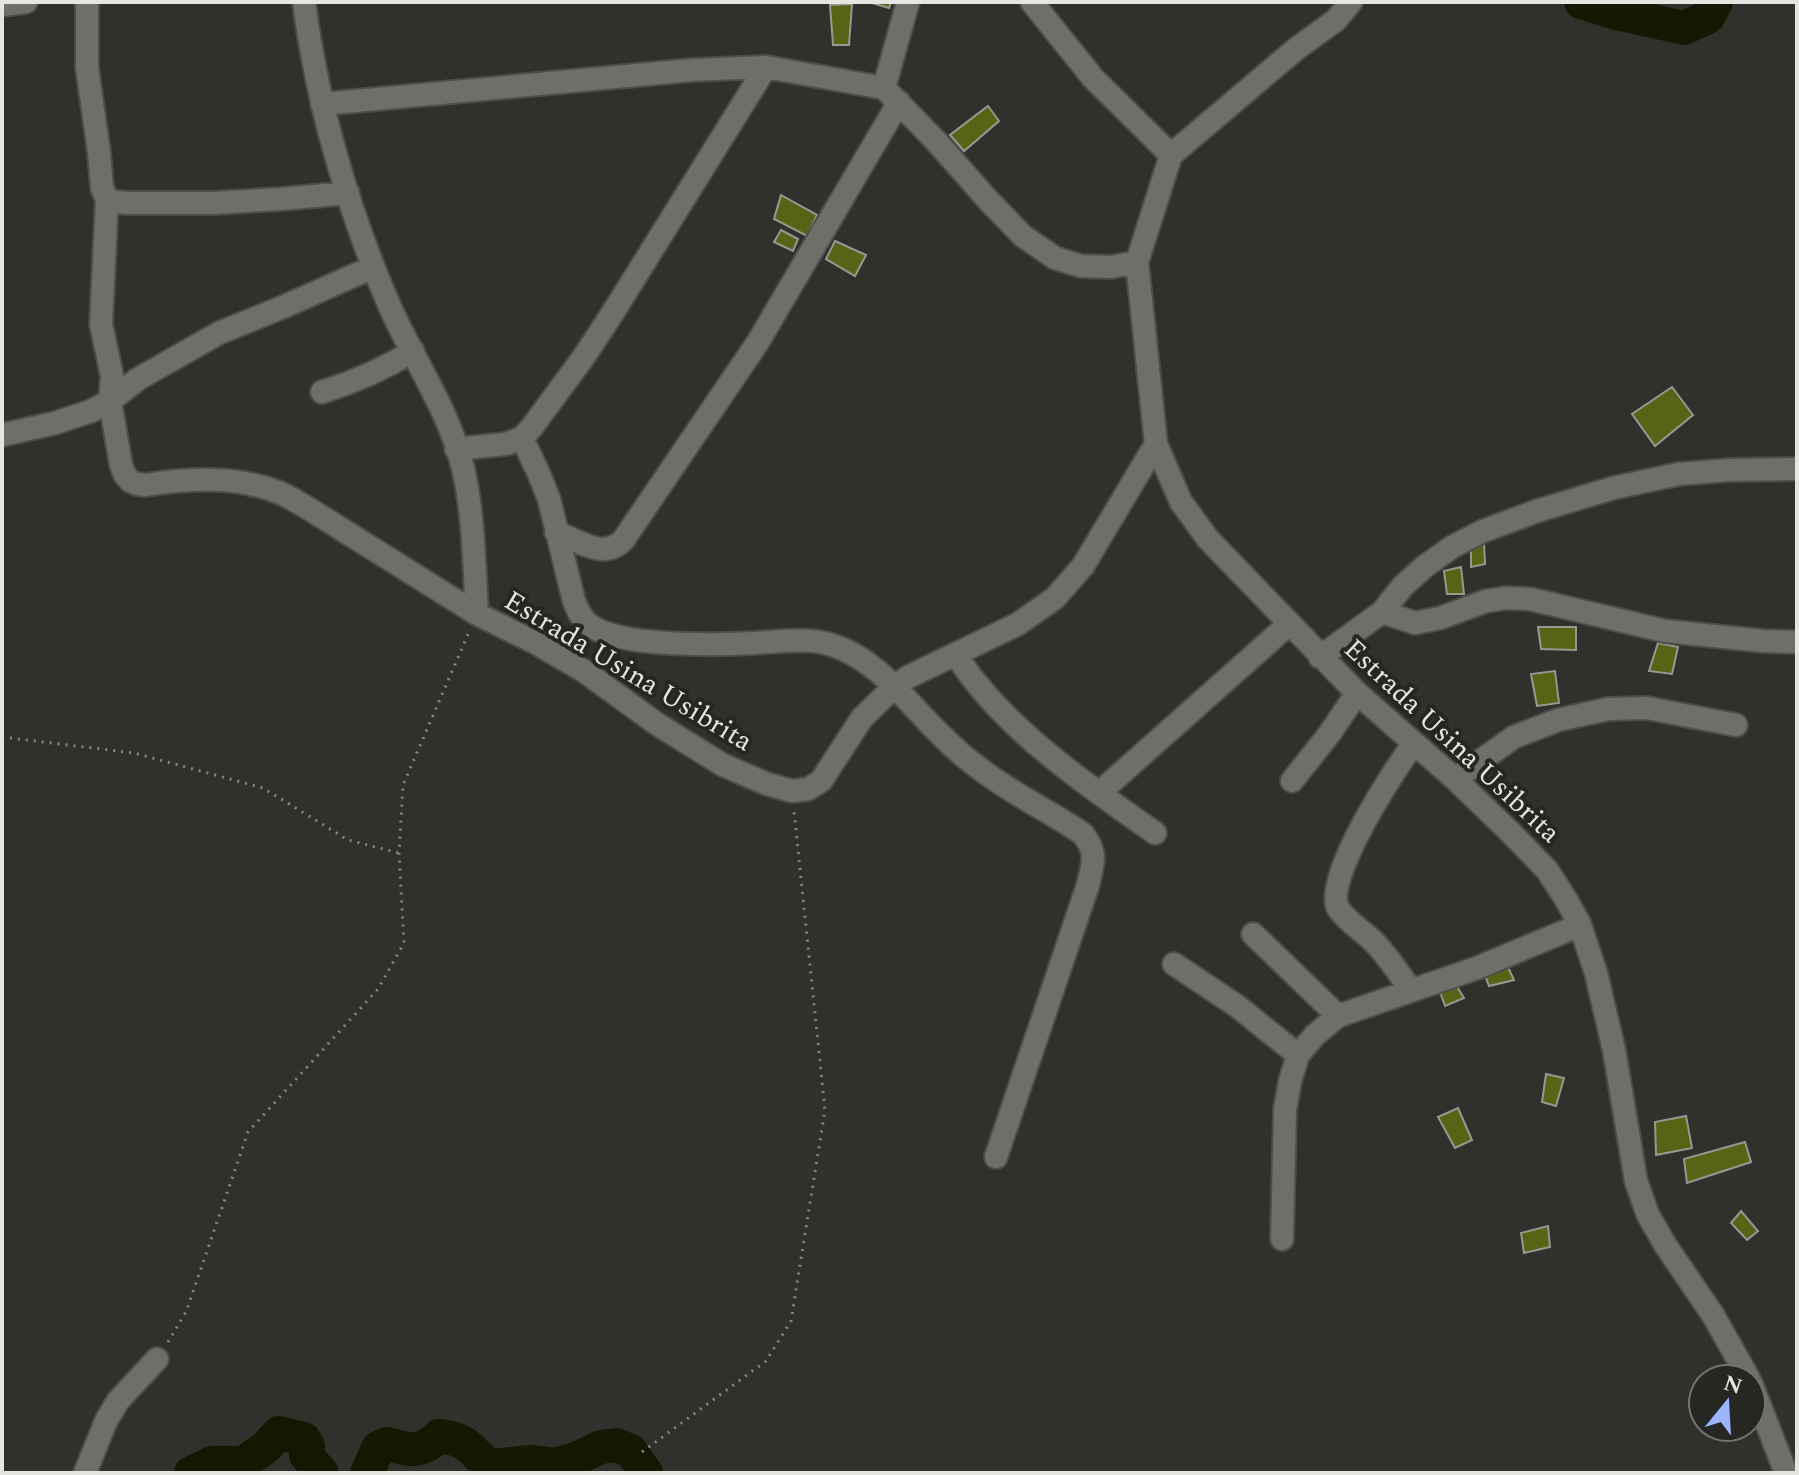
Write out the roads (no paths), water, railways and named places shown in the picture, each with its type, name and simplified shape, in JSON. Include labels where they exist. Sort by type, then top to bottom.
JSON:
[{"type":"street","points":[[2,5],[26,2]]},
{"type":"street","points":[[87,2],[87,68],[102,188],[107,199],[101,324],[112,376],[110,401]]},
{"type":"street","points":[[304,2],[322,104],[373,267],[443,411],[463,468],[473,534],[477,614]]},
{"type":"street","points":[[556,532],[602,550],[618,546],[758,342],[891,95],[908,2]]},
{"type":"street","points":[[1032,2],[1093,78],[1171,155],[1296,49],[1336,20],[1351,2]]},
{"type":"street","points":[[322,104],[692,70],[766,67],[891,95],[1023,236],[1055,258],[1096,267],[1137,262]]},
{"type":"street","points":[[456,449],[506,444],[522,438],[583,358],[766,67]]},
{"type":"street","name":"Estrada Usina Usibrita","points":[[1171,155],[1137,262],[1156,444],[1181,502],[1208,539],[1320,657],[1455,779],[1547,870],[1580,925],[1596,973],[1614,1050],[1636,1181],[1644,1204],[1666,1246],[1713,1315],[1740,1363]]},
{"type":"street","points":[[107,199],[128,203],[213,203],[348,193]]},
{"type":"street","points":[[2,435],[77,417],[110,401],[138,379],[219,333],[373,267]]},
{"type":"street","points":[[322,392],[365,377],[413,351]]},
{"type":"street","name":"Estrada Usina Usibrita","points":[[110,401],[121,465],[130,481],[146,485],[200,479],[256,485],[280,492],[477,614],[584,671],[657,724],[723,765],[767,784],[792,791],[808,789],[821,781],[862,718],[894,687]]},
{"type":"street","points":[[522,438],[549,499],[577,609],[589,625],[641,641],[831,644],[866,661],[944,739],[978,768],[1070,825],[1083,834],[1093,847],[1094,861],[1088,885],[996,1157]]},
{"type":"street","points":[[894,687],[908,677],[1018,624],[1055,598],[1083,566],[1156,444]]},
{"type":"street","points":[[1320,657],[1382,612],[1414,576],[1452,547],[1483,531],[1613,488],[1679,474],[1797,469]]},
{"type":"street","points":[[1382,612],[1415,623],[1440,618],[1486,601],[1530,599],[1665,631],[1797,642]]},
{"type":"street","points":[[1099,793],[1289,624]]},
{"type":"street","points":[[956,655],[978,685],[1013,722],[1099,793],[1155,833]]},
{"type":"street","points":[[1292,781],[1357,693]]},
{"type":"street","points":[[1455,779],[1514,737],[1558,720],[1608,709],[1647,708],[1736,725]]},
{"type":"street","points":[[1411,990],[1381,950],[1339,909],[1336,891],[1364,823],[1382,789],[1414,743]]},
{"type":"street","points":[[1282,1239],[1285,1110],[1298,1055],[1315,1035],[1338,1016],[1477,968],[1580,925]]},
{"type":"street","points":[[1253,934],[1338,1016]]},
{"type":"street","points":[[1174,964],[1237,1006],[1298,1055]]},
{"type":"street","points":[[85,1473],[106,1421],[118,1401],[157,1359]]},
{"type":"street","name":"Estrada Usina Usibrita","points":[[1767,1424],[1786,1473]]},
{"type":"waterway","points":[[1581,2],[1684,28],[1708,17],[1716,2]]},
{"type":"waterway","points":[[191,1473],[212,1463],[243,1463],[265,1448],[279,1433],[304,1439],[308,1446],[306,1455],[322,1473]]},
{"type":"waterway","points":[[367,1473],[378,1448],[387,1444],[417,1449],[439,1436],[464,1443],[490,1466],[531,1462],[556,1465],[601,1447],[616,1445],[631,1451],[646,1473]]}]
